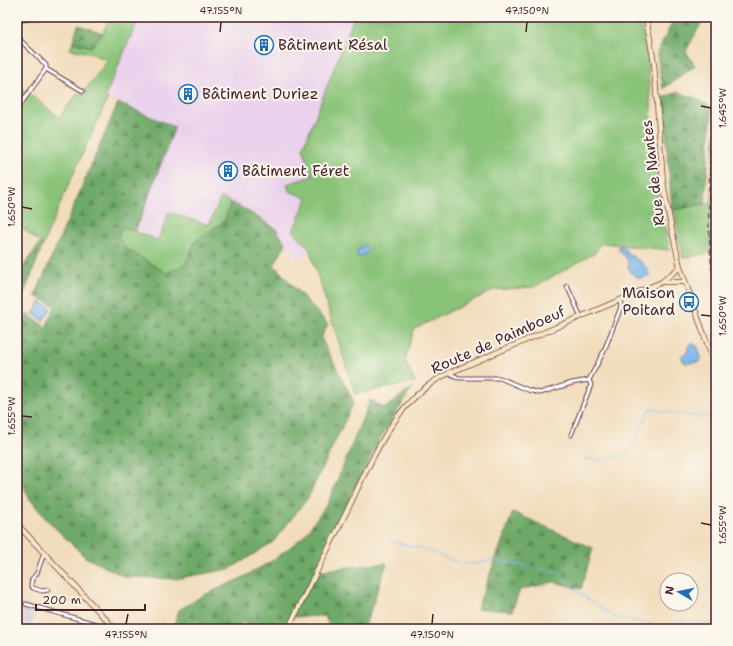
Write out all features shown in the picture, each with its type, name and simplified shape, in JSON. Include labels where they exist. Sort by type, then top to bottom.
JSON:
[{"type":"street","points":[[17,21],[40,17]]},
{"type":"street","name":"Rue de Nantes","points":[[646,17],[654,70],[665,194],[680,267],[716,368]]},
{"type":"street","points":[[17,36],[46,65],[46,68],[83,91]]},
{"type":"street","points":[[17,109],[46,68]]},
{"type":"street","name":"Route de Paimboeuf","points":[[288,629],[377,451],[395,420],[422,389],[437,378],[448,373],[662,282],[680,267]]},
{"type":"street","name":"Route de Paimboeuf","points":[[662,282],[685,282]]},
{"type":"street","points":[[567,286],[581,317]]},
{"type":"street","points":[[571,435],[591,385],[589,380],[604,351],[621,307],[620,300]]},
{"type":"street","points":[[448,373],[459,378],[500,378],[528,390],[540,393],[572,383],[589,380]]},
{"type":"street","points":[[17,524],[115,629]]},
{"type":"street","points":[[44,553],[38,573],[32,579],[31,585],[33,588],[42,591],[48,590]]},
{"type":"street","points":[[26,604],[103,626],[108,623]]},
{"type":"shaded area","points":[[139,17],[354,17],[303,148],[312,176],[289,191],[307,198],[293,231],[309,248],[300,260],[286,244],[276,229],[246,210],[221,197],[209,225],[199,222],[158,240],[135,232],[175,127],[105,97]]},
{"type":"shaded area","points":[[17,603],[37,609],[30,629],[17,629]]},
{"type":"green space","points":[[109,17],[139,17],[105,97],[108,98],[43,245],[17,224],[17,84],[59,117],[78,93],[82,94],[108,60],[89,53],[70,49],[73,42],[91,47],[103,33]]},
{"type":"green space","points":[[354,17],[639,17],[647,55],[658,197],[670,250],[601,243],[595,253],[534,287],[494,290],[414,329],[405,361],[415,382],[355,394],[309,248],[293,231],[307,198],[289,191],[287,184],[312,176],[303,148]]},
{"type":"green space","points":[[675,17],[704,18],[686,51],[695,66],[663,89],[657,53]]},
{"type":"green space","points":[[78,25],[103,33],[91,47],[73,42]]},
{"type":"green space","points":[[677,92],[696,98],[712,108],[705,204],[672,210],[663,98]]},
{"type":"green space","points":[[118,103],[175,127],[135,232],[123,227],[118,236],[125,248],[166,273],[185,265],[195,242],[225,220],[231,202],[276,229],[286,244],[274,265],[328,324],[321,338],[354,402],[308,498],[273,542],[230,569],[174,579],[125,577],[85,557],[47,520],[29,498],[17,473],[17,340],[27,314],[46,327],[55,306],[35,296]]},
{"type":"green space","points":[[716,123],[716,272],[713,253],[683,258],[674,210],[711,203]]},
{"type":"green space","points":[[221,197],[231,202],[225,220],[195,242],[185,265],[166,273],[125,248],[118,236],[123,227],[158,240],[169,212],[209,225]]},
{"type":"green space","points":[[39,244],[43,245],[17,312],[17,276]]},
{"type":"green space","points":[[413,387],[379,440],[314,571],[387,563],[364,629],[330,629],[325,616],[291,617],[286,629],[268,629],[241,622],[239,629],[172,629],[179,610],[204,595],[244,577],[275,559],[304,536],[328,503],[370,400],[385,408]]},
{"type":"green space","points":[[513,512],[593,548],[581,589],[554,582],[520,590],[512,611],[477,609]]},
{"type":"water","points":[[364,245],[370,250],[361,257],[357,256],[357,250]]},
{"type":"water","points":[[622,245],[628,253],[646,267],[649,275],[639,278],[632,273],[628,267],[627,259],[618,249],[619,246]]},
{"type":"water","points":[[40,302],[50,307],[50,311],[43,321],[33,314]]},
{"type":"water","points":[[692,343],[698,347],[701,358],[699,362],[685,363],[682,359],[682,355],[688,352],[688,346]]},
{"type":"waterway","points":[[584,459],[597,460],[627,455],[650,409],[698,417],[716,416]]},
{"type":"waterway","points":[[389,541],[427,550],[458,563],[473,564],[493,560],[558,572],[574,589],[616,618],[665,626],[675,625],[680,621],[687,620]]},
{"type":"waterway","points":[[689,621],[716,623]]},
{"type":"railway","points":[[716,96],[711,147],[709,197],[710,247],[716,298]]},
{"type":"place","name":"Bâtiment Résal","points":[[264,45]]},
{"type":"place","name":"Bâtiment Duriez","points":[[188,94]]},
{"type":"place","name":"Bâtiment Féret","points":[[228,171]]},
{"type":"place","name":"Maison Poitard","points":[[689,302]]}]
